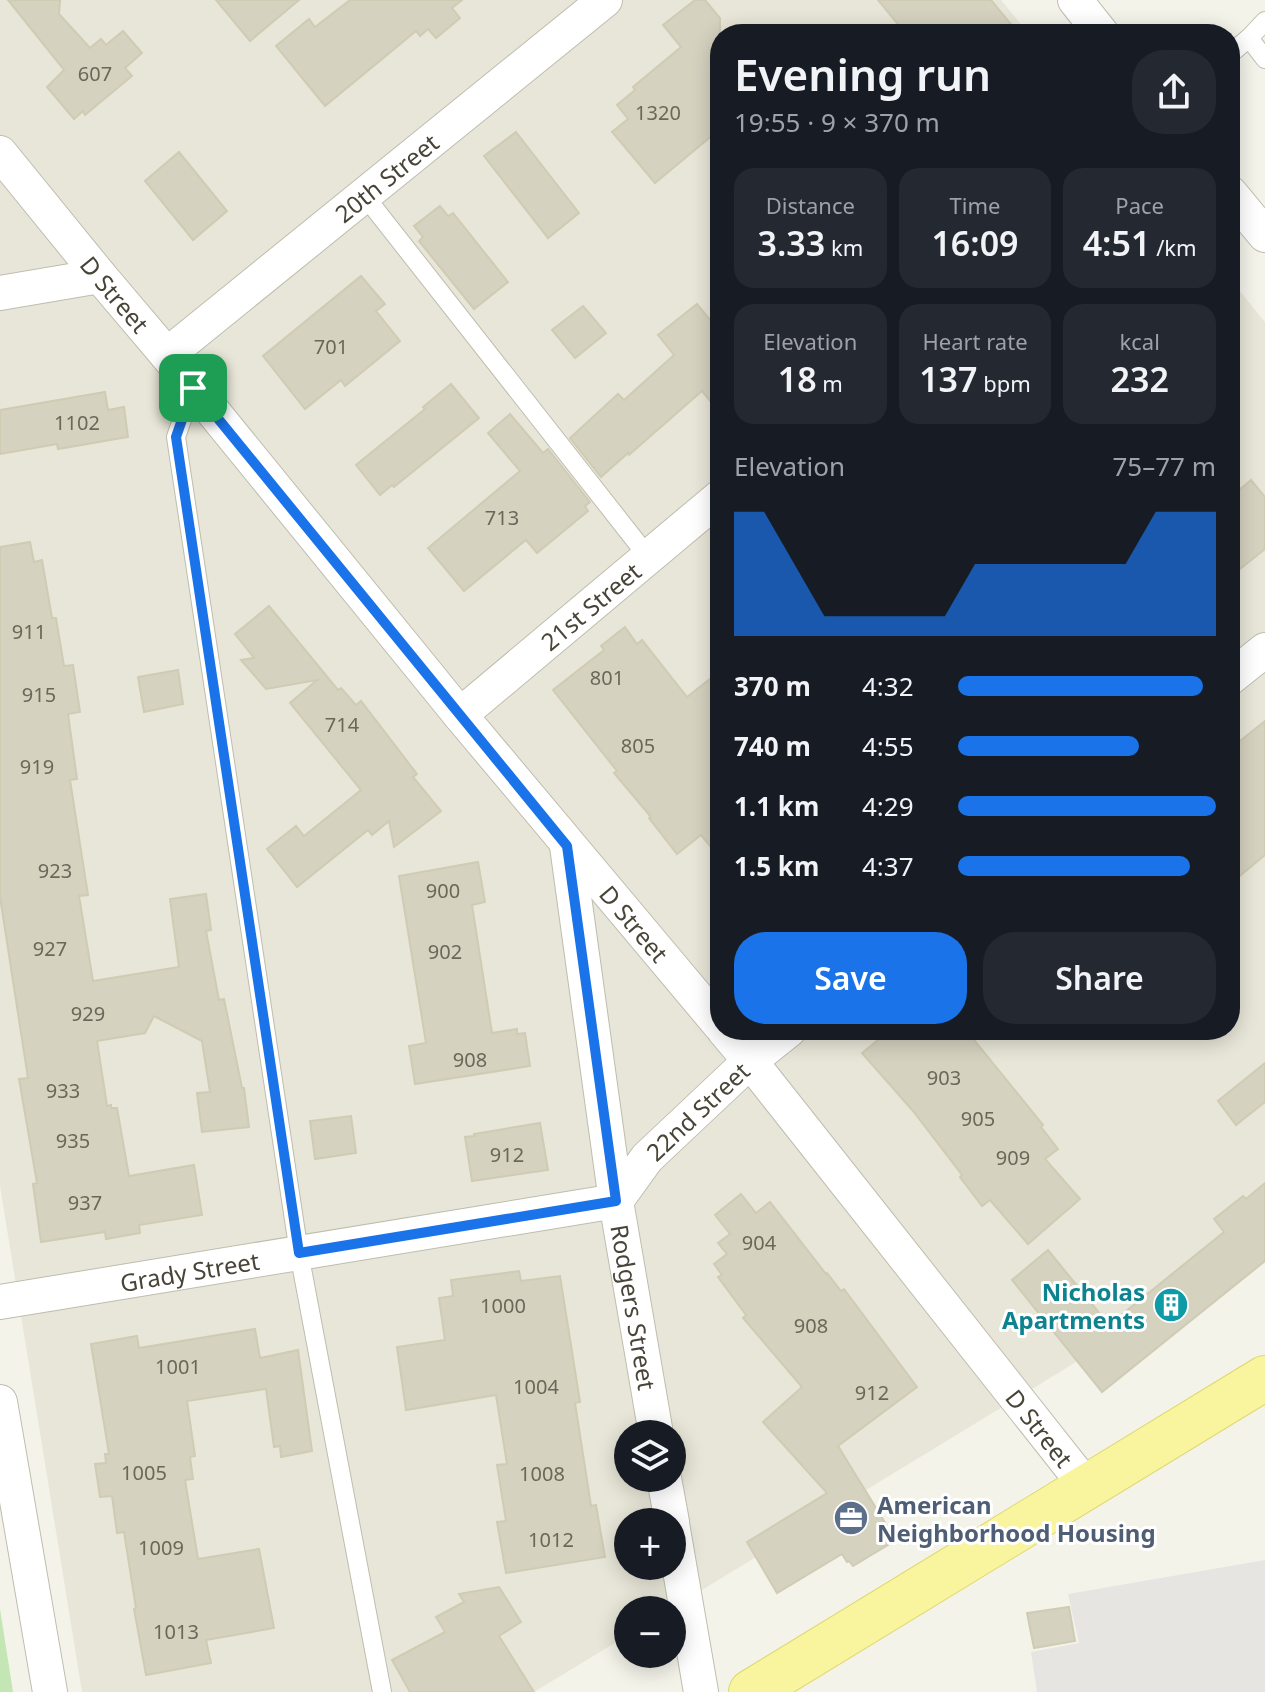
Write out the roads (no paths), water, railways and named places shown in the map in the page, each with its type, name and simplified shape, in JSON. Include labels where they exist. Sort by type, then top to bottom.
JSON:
[{"type":"main road","points":[[751,1692],[1265,1378]]},
{"type":"street","name":"20th Street","points":[[167,355],[605,0]]},
{"type":"street","points":[[1075,0],[1094,24]]},
{"type":"street","name":"D Street","points":[[0,153],[567,846],[710,1013]]},
{"type":"street","points":[[1240,205],[1265,235]]},
{"type":"street","points":[[0,293],[100,276]]},
{"type":"street","name":"21st Street","points":[[460,715],[710,506]]},
{"type":"street","points":[[1240,670],[1265,650]]},
{"type":"street","name":"Rodgers Street","points":[[567,846],[616,1201],[654,1420]]},
{"type":"street","name":"D Street","points":[[732,1040],[1086,1486]]},
{"type":"street","name":"22nd Street","points":[[616,1201],[647,1158],[776,1040]]},
{"type":"street","name":"Grady Street","points":[[0,1302],[616,1201]]},
{"type":"street","points":[[0,1402],[50,1692]]},
{"type":"street","points":[[682,1580],[701,1692]]},
{"type":"lane","points":[[1240,46],[1265,21]]},
{"type":"lane","points":[[1249,38],[1265,59]]},
{"type":"lane","points":[[364,195],[649,558]]},
{"type":"lane","points":[[193,388],[176,437],[299,1253],[382,1692]]},
{"type":"place","name":"Nicholas Apartments","points":[[1171,1305]]},
{"type":"place","name":"American Neighborhood Housing","points":[[851,1518]]}]
